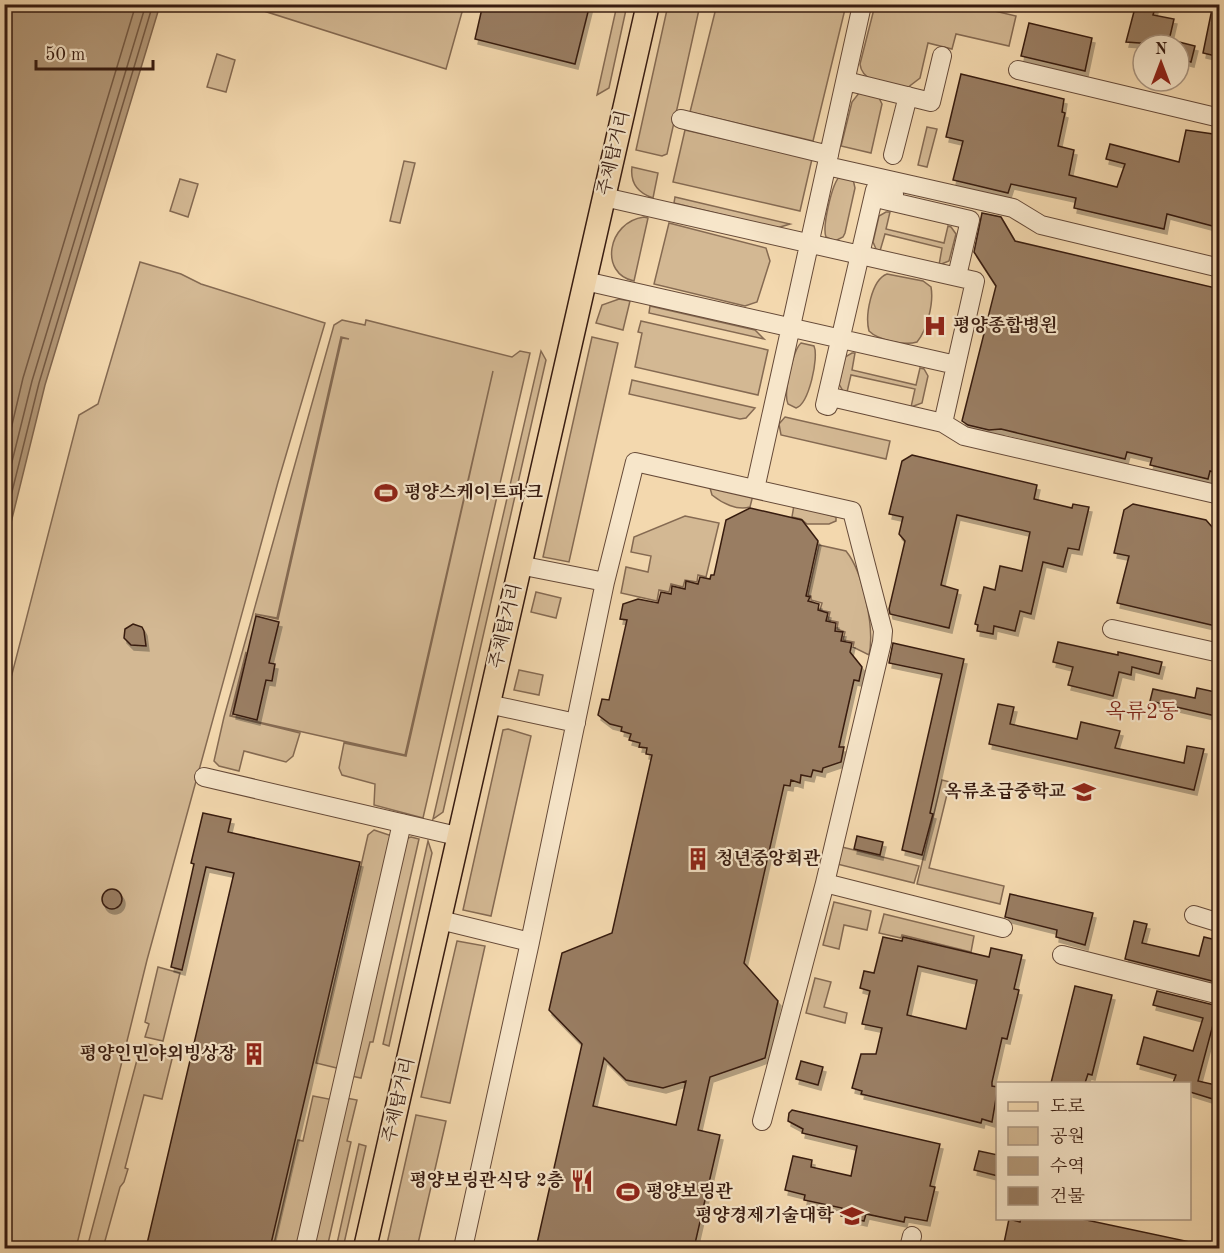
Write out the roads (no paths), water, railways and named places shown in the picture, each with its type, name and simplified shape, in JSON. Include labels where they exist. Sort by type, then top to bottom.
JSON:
[{"type":"main road","name":"주체탑거리","points":[[365,1248],[648,4]]},
{"type":"street","points":[[755,489],[862,5]]},
{"type":"street","points":[[846,81],[931,102],[942,56]]},
{"type":"street","points":[[1018,70],[1220,118]]},
{"type":"street","points":[[893,155],[908,96]]},
{"type":"street","points":[[681,119],[1013,208],[1041,225],[1220,268]]},
{"type":"street","points":[[843,410],[825,405],[873,197],[875,190],[894,194]]},
{"type":"street","points":[[604,197],[975,280],[943,423]]},
{"type":"street","points":[[873,197],[970,220],[957,276]]},
{"type":"street","points":[[585,280],[956,364]]},
{"type":"street","points":[[827,396],[943,423],[964,436],[1220,495]]},
{"type":"street","points":[[463,1248],[605,582],[635,462],[852,511],[883,630],[825,883],[762,1121]]},
{"type":"street","points":[[519,565],[605,582]]},
{"type":"street","points":[[1112,629],[1220,653]]},
{"type":"street","points":[[488,704],[576,723]]},
{"type":"street","points":[[204,777],[457,836]]},
{"type":"street","points":[[305,1248],[402,823]]},
{"type":"street","points":[[825,883],[1003,928]]},
{"type":"street","points":[[1194,915],[1220,923]]},
{"type":"street","points":[[440,920],[530,942]]},
{"type":"street","points":[[1062,956],[1220,995]]},
{"type":"water","points":[[5,4],[160,5],[45,385],[5,547]]},
{"type":"place","name":"평양종합병원","points":[[935,326]]},
{"type":"place","name":"평양스케이트파크","points":[[386,493]]},
{"type":"place","name":"옥류초급중학교","points":[[1084,792]]},
{"type":"place","name":"청년중앙회관","points":[[698,859]]},
{"type":"place","name":"평양인민야외빙상장","points":[[254,1054]]},
{"type":"place","name":"평양보링관식당 2층","points":[[582,1181]]},
{"type":"place","name":"평양보링관","points":[[628,1192]]},
{"type":"place","name":"평양경제기술대학","points":[[852,1216]]},
{"type":"district","name":"옥류2동","points":[[1142,712]]}]
